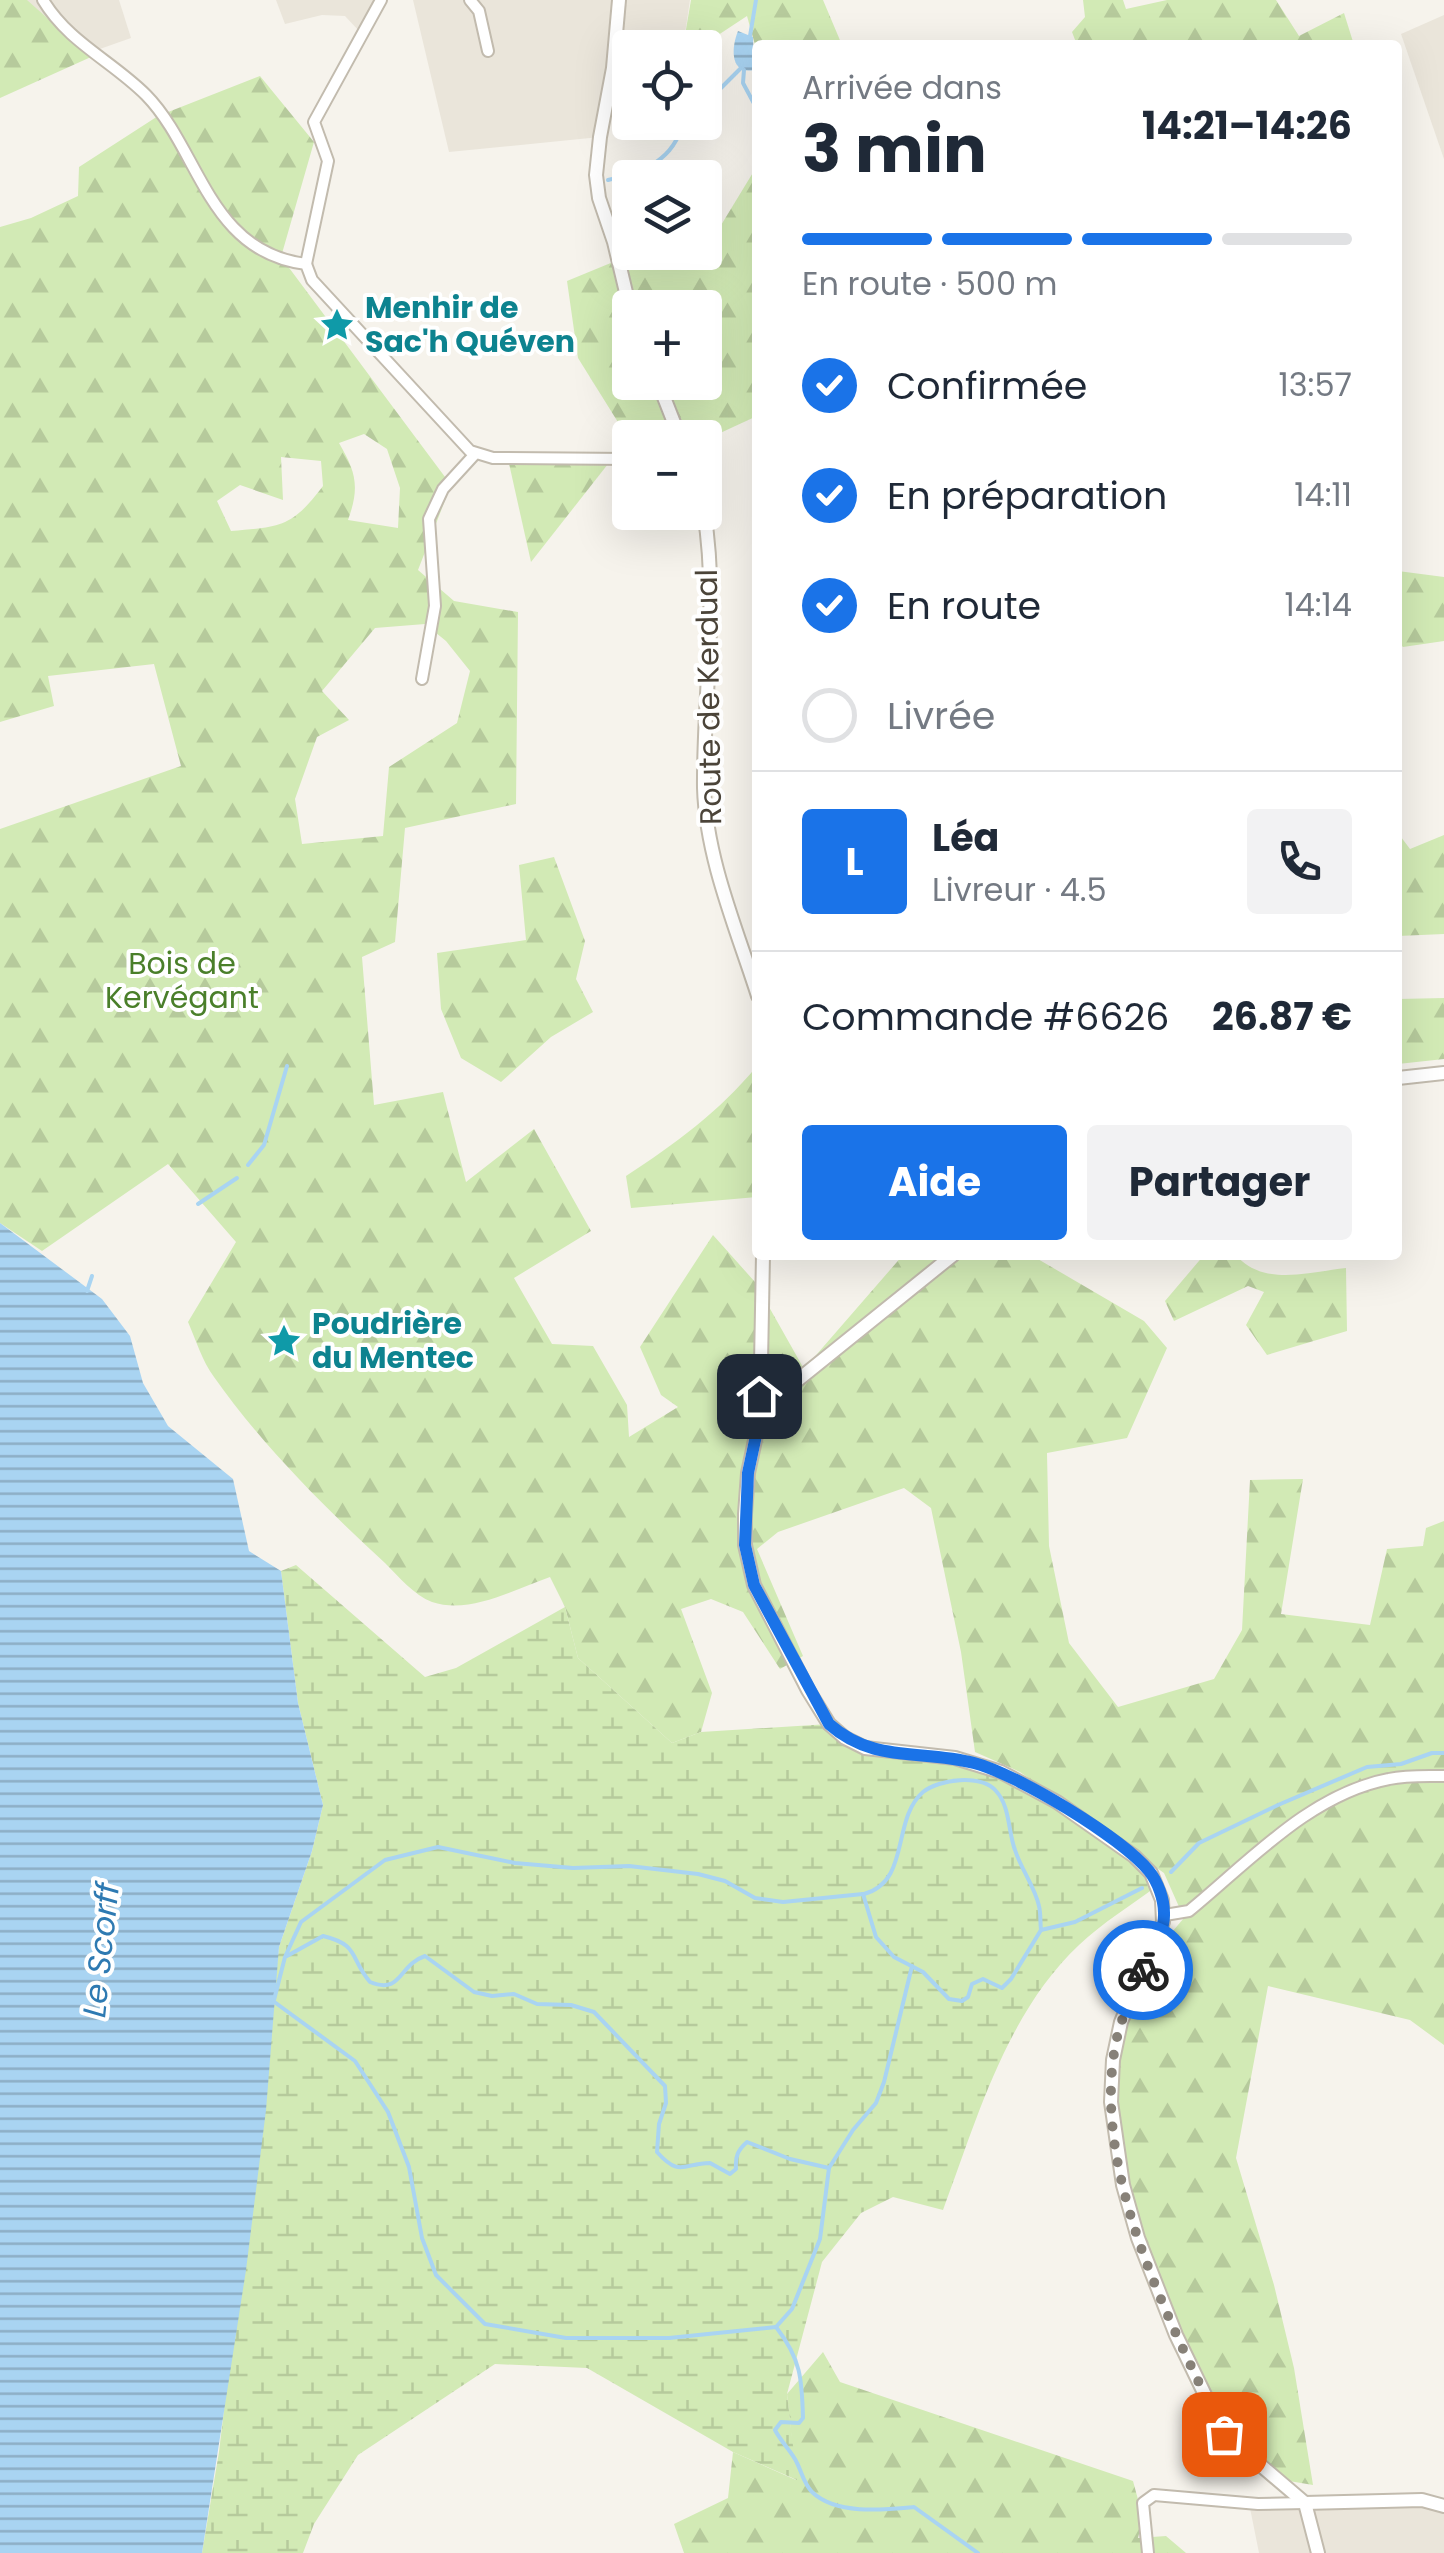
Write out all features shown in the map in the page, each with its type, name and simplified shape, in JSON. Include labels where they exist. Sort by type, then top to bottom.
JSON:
[{"type":"street","points":[[43,0],[62,25],[156,108],[214,204],[233,228],[256,246],[306,264]]},
{"type":"street","points":[[381,0],[314,122],[328,161],[306,264],[312,280],[475,454],[492,458],[612,459]]},
{"type":"street","points":[[470,0],[479,12],[488,51]]},
{"type":"street","points":[[619,0],[596,174],[625,290]]},
{"type":"street","points":[[422,680],[435,606],[429,519],[435,500],[475,454]]},
{"type":"street","name":"Route de Kerdual","points":[[705,530],[710,636],[704,790],[708,828],[752,976]]},
{"type":"street","points":[[1402,1078],[1444,1073]]},
{"type":"street","points":[[763,1260],[760,1417],[748,1473],[745,1514],[754,1585],[829,1724],[845,1738],[865,1748],[955,1758],[1000,1772],[1057,1802],[1134,1856],[1158,1885],[1165,1915],[1122,2022],[1115,2050],[1111,2102],[1123,2185],[1138,2238],[1176,2335],[1224,2434],[1305,2503],[1318,2553]]},
{"type":"street","points":[[760,1417],[778,1396],[946,1260]]},
{"type":"street","points":[[1165,1915],[1189,1911],[1307,1814],[1354,1789],[1390,1779],[1444,1776]]},
{"type":"street","points":[[1148,2553],[1143,2504],[1154,2496],[1258,2504],[1422,2500],[1444,2506]]},
{"type":"shaded area","points":[[0,0],[119,0],[131,38],[97,50]]},
{"type":"shaded area","points":[[276,0],[381,0],[361,33],[345,16],[322,15],[285,24]]},
{"type":"shaded area","points":[[413,0],[690,0],[686,30],[612,30],[612,95],[608,95],[600,137],[449,152]]},
{"type":"shaded area","points":[[1444,15],[1444,159],[1401,34]]},
{"type":"shaded area","points":[[1422,2495],[1444,2503],[1444,2553],[1259,2553],[1250,2508],[1296,2509],[1317,2498]]},
{"type":"green space","points":[[0,0],[27,0],[91,57],[0,98]]},
{"type":"green space","points":[[691,0],[823,0],[840,40],[754,40],[747,16],[722,32],[686,30]]},
{"type":"green space","points":[[1083,0],[1123,0],[1126,9],[1167,0],[1276,0],[1299,36],[1344,13],[1352,40],[1075,40],[1072,32],[1085,17]]},
{"type":"green space","name":"Bois de Kervégant","points":[[260,76],[314,142],[281,257],[451,485],[418,570],[454,601],[518,612],[516,804],[405,828],[395,942],[362,957],[374,1105],[443,1092],[466,1182],[534,1129],[591,1231],[514,1278],[552,1344],[593,1346],[627,1405],[629,1437],[678,1407],[661,1395],[640,1347],[713,1235],[755,1282],[804,1369],[899,1260],[1040,1260],[1144,1321],[1167,1348],[1127,1438],[1047,1453],[1049,1546],[1069,1643],[1118,1707],[1214,1679],[1242,1630],[1250,1480],[1303,1479],[1281,1614],[1370,1625],[1387,1549],[1423,1546],[1426,1528],[1444,1521],[1444,2045],[1410,2020],[1268,1986],[1236,2158],[1294,2368],[1313,2485],[1277,2479],[1233,2444],[1176,2335],[1123,2185],[1113,2060],[1147,1961],[1184,1918],[1164,1873],[1020,1772],[975,1752],[961,1652],[931,1508],[904,1488],[778,1532],[757,1549],[803,1656],[780,1669],[743,1612],[711,1599],[681,1609],[712,1693],[701,1732],[672,1743],[578,1658],[565,1607],[550,1577],[477,1603],[432,1602],[407,1585],[273,1451],[210,1371],[188,1322],[236,1242],[168,1164],[42,1251],[0,1223],[0,829],[181,766],[154,664],[48,676],[54,706],[0,722],[0,227],[31,218],[78,196],[79,167],[158,116]],"holes":[[[364,434],[387,449],[400,488],[398,528],[348,520],[354,480],[339,443]],[[281,457],[321,461],[323,486],[303,510],[284,522],[231,531],[217,501],[240,485],[283,500]],[[425,624],[446,641],[470,671],[457,723],[389,767],[383,836],[302,844],[295,799],[317,737],[349,720],[322,691],[375,628]]]},
{"type":"green space","points":[[752,174],[752,418],[722,432],[722,420],[617,420],[578,358],[567,281],[612,262],[612,270],[722,270],[722,224]]},
{"type":"green space","points":[[508,459],[608,464],[531,562]]},
{"type":"green space","points":[[1402,572],[1444,577],[1444,641],[1403,647]]},
{"type":"green space","points":[[1444,835],[1444,934],[1402,936],[1402,838],[1410,849]]},
{"type":"green space","points":[[554,857],[585,941],[576,979],[593,1012],[551,1037],[501,1082],[461,1058],[441,1009],[437,953],[526,940],[519,865]]},
{"type":"green space","points":[[1444,998],[1444,1059],[1402,1064],[1402,999]]},
{"type":"green space","points":[[752,1071],[752,1197],[631,1208],[626,1176],[696,1126]]},
{"type":"green space","points":[[1200,1260],[1242,1260],[1259,1271],[1287,1275],[1346,1268],[1347,1331],[1267,1355],[1246,1325],[1264,1292],[1248,1286],[1174,1321],[1165,1301]]},
{"type":"green space","points":[[296,1565],[425,1677],[456,1668],[565,1607],[578,1658],[672,1743],[701,1732],[829,1724],[845,1738],[1001,1772],[1134,1856],[1158,1885],[1079,1945],[1032,2003],[996,2069],[943,2210],[893,2197],[861,2213],[822,2262],[787,2394],[797,2480],[733,2452],[587,2368],[495,2364],[358,2455],[314,2524],[303,2553],[202,2553],[219,2452],[279,1947],[312,1851],[323,1805],[298,1703],[281,1571]]},
{"type":"green space","points":[[823,2352],[840,2382],[1133,2481],[1143,2518],[1138,2538],[1166,2536],[1186,2553],[684,2553],[674,2524],[728,2498],[733,2452],[796,2480],[787,2394]]},
{"type":"water","points":[[738,31],[753,37],[752,70],[737,64],[734,45]]},
{"type":"water","name":"Le Scorff","points":[[0,1223],[102,1299],[130,1336],[143,1383],[168,1426],[233,1479],[249,1551],[281,1571],[298,1703],[323,1805],[312,1851],[279,1947],[266,2110],[246,2270],[202,2553],[0,2553]]},
{"type":"waterway","points":[[750,36],[756,0]]},
{"type":"waterway","points":[[722,87],[743,66]]},
{"type":"waterway","points":[[744,70],[743,83],[752,100]]},
{"type":"waterway","points":[[608,180],[655,163],[676,140]]},
{"type":"waterway","points":[[248,1165],[264,1145],[287,1066]]},
{"type":"waterway","points":[[198,1204],[237,1178]]},
{"type":"waterway","points":[[87,1291],[92,1276]]},
{"type":"waterway","points":[[1171,1872],[1199,1843],[1278,1805],[1367,1767],[1401,1764],[1444,1753]]},
{"type":"waterway","points":[[864,1894],[889,1877],[907,1818],[923,1792],[949,1781],[981,1782],[996,1791],[1004,1804],[1015,1850],[1037,1899],[1041,1930]]},
{"type":"waterway","points":[[274,2000],[285,1957],[301,1922],[385,1860],[438,1847],[515,1863],[573,1868],[629,1866],[698,1874],[725,1881],[755,1898],[783,1902],[863,1894],[876,1937],[894,1957],[923,1972],[949,1999],[962,2001],[968,1997],[972,1984],[983,1979],[1002,1988],[1041,1930],[1075,1922],[1142,1888]]},
{"type":"waterway","points":[[287,1956],[323,1936],[349,1948],[370,1982],[380,1985],[394,1982],[425,1956],[474,1992],[492,1996],[514,1994],[537,2004],[571,2005],[594,2012],[665,2086],[666,2103],[659,2124],[657,2152],[671,2165],[710,2163],[730,2174],[747,2142],[790,2159],[829,2168]]},
{"type":"waterway","points":[[776,2327],[792,2309],[820,2239],[829,2168],[876,2103],[884,2082],[912,1966]]},
{"type":"waterway","points":[[273,2001],[355,2061],[388,2112],[409,2167],[422,2238],[436,2275],[485,2324],[566,2338],[669,2338],[776,2327],[791,2349],[798,2370],[803,2418],[799,2423],[781,2422],[775,2430],[812,2492],[847,2508],[914,2507],[978,2553]]},
{"type":"way so far","points":[[1143,1970],[1116,2040],[1111,2102],[1116,2146],[1138,2238],[1176,2335],[1224,2434]]},
{"type":"place","name":"Menhir de Sac'h Quéven","points":[[337,325]]},
{"type":"place","name":"Poudrière du Mentec","points":[[284,1341]]},
{"type":"route","points":[[759,1396],[760,1417],[748,1473],[745,1545],[754,1585],[829,1724],[865,1748],[955,1758],[1000,1772],[1057,1802],[1134,1856],[1158,1885],[1165,1915],[1143,1970]]}]
